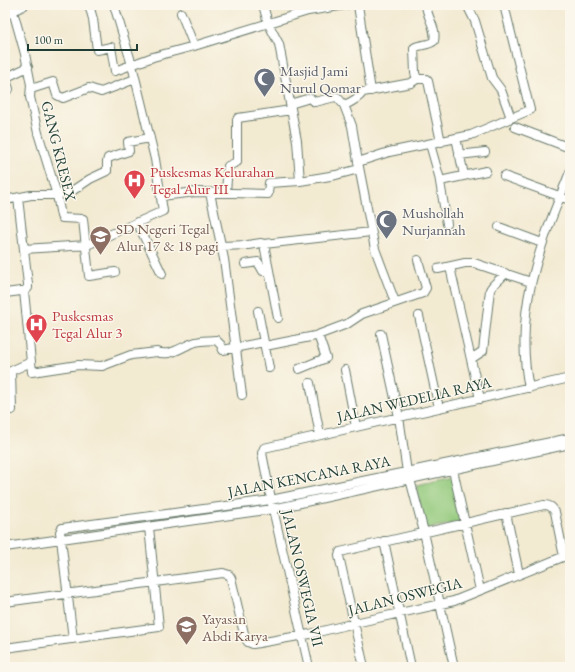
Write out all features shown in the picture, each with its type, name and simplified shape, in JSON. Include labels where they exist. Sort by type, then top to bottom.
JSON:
[{"type":"main road","points":[[8,13],[24,5]]},
{"type":"street","points":[[89,5],[93,19],[97,50],[110,47],[115,71],[153,57],[308,11],[346,5]]},
{"type":"street","points":[[24,249],[87,245],[163,211],[155,159],[132,65],[114,5]]},
{"type":"street","points":[[263,5],[268,23],[279,44],[297,141],[300,181]]},
{"type":"street","points":[[358,5],[371,91]]},
{"type":"street","points":[[417,79],[415,73],[414,48],[417,46],[426,46],[431,44],[435,38],[435,30],[430,22],[426,5]]},
{"type":"street","points":[[466,5],[475,21],[492,78],[501,90],[508,120]]},
{"type":"street","points":[[161,196],[196,192],[268,194],[269,182],[300,181],[336,175],[389,152],[441,142],[471,134],[529,111],[531,108],[504,5]]},
{"type":"street","name":"GANG KRESEX","points":[[8,13],[15,18],[28,67],[31,89],[30,97],[38,133],[57,195],[61,217],[83,219],[87,245],[89,276],[115,272]]},
{"type":"street","points":[[181,13],[194,46]]},
{"type":"street","points":[[9,89],[5,77],[28,67]]},
{"type":"street","points":[[31,89],[52,82],[57,95],[63,98],[89,88],[101,92],[135,79]]},
{"type":"street","points":[[344,104],[353,102],[363,92],[411,83],[417,79],[427,79],[441,142]]},
{"type":"street","points":[[226,192],[228,166],[237,162],[238,118],[291,107],[310,98],[315,102],[337,97],[344,104],[352,126],[375,249],[395,302]]},
{"type":"street","points":[[515,127],[570,148]]},
{"type":"street","points":[[5,200],[31,195],[57,195],[72,191],[90,179],[107,171],[108,158],[129,151],[128,142],[150,138]]},
{"type":"street","points":[[456,138],[464,175]]},
{"type":"street","points":[[430,144],[440,181],[447,224]]},
{"type":"street","points":[[459,155],[485,152]]},
{"type":"street","points":[[440,181],[486,171]]},
{"type":"street","points":[[529,388],[525,367],[524,343],[531,282],[542,243],[570,172]]},
{"type":"street","points":[[504,176],[570,200]]},
{"type":"street","points":[[210,193],[224,259],[242,395]]},
{"type":"street","points":[[18,198],[28,284],[28,288],[24,290],[32,372],[78,365],[102,366],[131,355],[157,352],[170,353],[193,343],[216,340],[222,345],[223,350],[318,335],[347,324],[362,314],[423,293],[425,291],[425,284],[418,260]]},
{"type":"street","points":[[137,222],[162,274]]},
{"type":"street","points":[[499,227],[542,243]]},
{"type":"street","points":[[221,246],[264,244],[371,232]]},
{"type":"street","points":[[264,244],[278,318]]},
{"type":"street","points":[[245,264],[258,262],[263,271],[269,270]]},
{"type":"street","points":[[438,269],[469,262],[531,282]]},
{"type":"street","points":[[450,267],[480,399]]},
{"type":"street","points":[[471,359],[481,354],[484,348],[490,290],[504,273]]},
{"type":"street","points":[[5,293],[21,291]]},
{"type":"street","points":[[258,311],[269,368]]},
{"type":"street","points":[[419,316],[439,408]]},
{"type":"street","points":[[381,334],[399,417],[409,475],[424,532],[454,667]]},
{"type":"street","points":[[299,369],[326,358],[318,335]]},
{"type":"street","points":[[5,410],[12,410],[11,371],[31,362]]},
{"type":"street","points":[[345,370],[356,427]]},
{"type":"street","name":"JALAN WEDELIA RAYA","points":[[264,448],[570,378]]},
{"type":"street","points":[[310,383],[320,435]]},
{"type":"street","name":"JALAN KENCANA RAYA","points":[[5,547],[273,509],[409,475],[570,438]]},
{"type":"street","name":"JALAN KENCANA RAYA","points":[[61,539],[61,530],[65,528],[271,500],[409,475],[452,470],[570,444]]},
{"type":"street","name":"JALAN OSWEGIA VII","points":[[264,448],[262,453],[271,500],[309,667]]},
{"type":"street","points":[[452,470],[480,590]]},
{"type":"street","points":[[364,667],[339,556],[340,552],[506,513],[549,505],[555,512],[567,555]]},
{"type":"street","points":[[506,513],[520,574]]},
{"type":"street","points":[[5,648],[159,627],[149,527]]},
{"type":"street","points":[[61,539],[73,639]]},
{"type":"street","points":[[384,541],[412,667]]},
{"type":"street","name":"JALAN OSWEGIA","points":[[155,582],[223,573],[226,574],[230,578],[245,638],[248,642],[253,644],[302,636],[454,601],[567,555]]},
{"type":"street","points":[[5,602],[155,582]]},
{"type":"green space","points":[[453,477],[462,522],[425,529],[416,485]]},
{"type":"place","name":"Masjid Jami Nurul Qomar","points":[[265,98]]},
{"type":"place","name":"Puskesmas Kelurahan Tegal Alur III","points":[[135,200]]},
{"type":"place","name":"Mushollah Nurjannah","points":[[386,240]]},
{"type":"place","name":"SD Negeri Tegal Alur 17 & 18 pagi","points":[[100,256]]},
{"type":"place","name":"Puskesmas Tegal Alur 3","points":[[37,344]]},
{"type":"place","name":"Yayasan Abdi Karya","points":[[186,646]]}]
